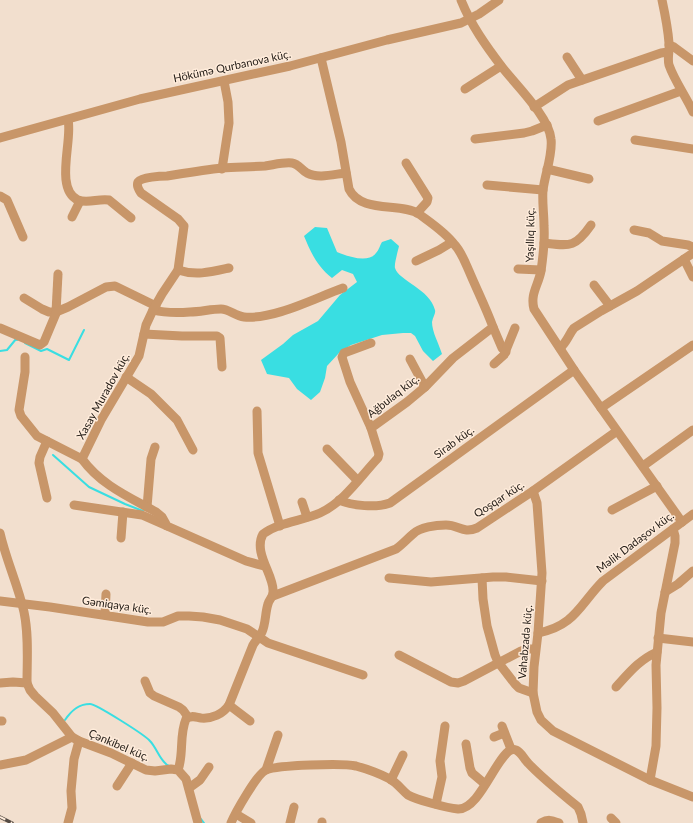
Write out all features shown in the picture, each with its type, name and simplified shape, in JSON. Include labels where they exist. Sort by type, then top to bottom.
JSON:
[{"type":"street","name":"Yaşıllıq küç.","points":[[461,0],[475,30],[501,66],[534,107],[550,131],[552,142],[543,190],[544,243],[538,284],[532,298],[534,309],[574,370],[682,522]]},
{"type":"street","name":"Hökümə Qurbanova küç.","points":[[0,138],[140,99],[224,81],[461,23],[470,20],[498,0]]},
{"type":"street","points":[[662,0],[670,65],[681,91],[693,112]]},
{"type":"street","points":[[534,107],[568,85],[661,53],[674,47],[693,62]]},
{"type":"street","points":[[567,57],[582,80]]},
{"type":"street","points":[[321,58],[341,142],[351,195],[356,199],[381,207],[411,210],[417,213],[452,242],[459,250],[502,348],[506,352]]},
{"type":"street","points":[[465,89],[501,66]]},
{"type":"street","points":[[222,168],[229,123],[229,108],[224,81]]},
{"type":"street","points":[[598,121],[681,91]]},
{"type":"street","points":[[68,120],[70,129],[65,163],[69,191],[80,201],[109,200],[131,218]]},
{"type":"street","points":[[474,139],[524,133],[546,125]]},
{"type":"street","points":[[635,140],[693,149]]},
{"type":"street","name":"Xasay Muradov küç.","points":[[82,459],[101,420],[141,352],[146,325],[162,294],[178,270],[184,226],[178,219],[141,193],[137,184],[139,181],[143,179],[222,168],[293,163],[298,165],[306,173],[312,175],[346,173]]},
{"type":"street","points":[[406,163],[428,198],[427,202],[417,213]]},
{"type":"street","points":[[547,169],[589,179]]},
{"type":"street","points":[[487,185],[543,190]]},
{"type":"street","points":[[0,196],[7,200],[23,237]]},
{"type":"street","points":[[72,217],[80,201]]},
{"type":"street","points":[[544,243],[564,245],[571,244],[582,238],[591,225]]},
{"type":"street","points":[[634,230],[649,233],[662,241],[693,247]]},
{"type":"street","points":[[416,261],[452,242]]},
{"type":"street","points":[[560,348],[574,328],[642,288],[693,253]]},
{"type":"street","points":[[684,259],[693,277]]},
{"type":"street","points":[[178,270],[189,274],[198,274],[229,268]]},
{"type":"street","points":[[518,269],[541,270]]},
{"type":"street","points":[[0,328],[40,345],[44,342],[56,312],[58,274]]},
{"type":"street","points":[[594,285],[610,306]]},
{"type":"street","points":[[24,298],[42,310],[56,312],[111,286],[115,286],[155,308],[190,312],[221,309],[228,310],[238,316],[244,317],[261,316],[284,310],[343,288]]},
{"type":"street","name":"Ağbulaq küç.","points":[[273,596],[272,585],[264,566],[260,543],[261,537],[266,531],[326,509],[338,500],[378,458],[379,454],[371,428],[425,387],[453,358],[493,327]]},
{"type":"street","points":[[494,364],[504,356],[515,328]]},
{"type":"street","points":[[144,334],[217,336],[220,338],[222,367]]},
{"type":"street","points":[[371,343],[344,353],[342,358],[350,382],[371,428]]},
{"type":"street","points":[[601,408],[693,345]]},
{"type":"street","points":[[25,357],[25,372],[19,410],[21,416],[30,428],[37,436],[82,459],[94,474],[106,484],[147,506],[162,517],[167,526]]},
{"type":"street","points":[[410,359],[425,387]]},
{"type":"street","name":"Sirab küç.","points":[[338,500],[375,506],[384,506],[390,503],[574,370]]},
{"type":"street","points":[[126,376],[151,394],[177,420],[193,450]]},
{"type":"street","points":[[257,411],[258,452],[280,526]]},
{"type":"street","points":[[642,466],[693,430]]},
{"type":"street","name":"Qoşqar küç.","points":[[273,596],[396,549],[403,545],[419,530],[437,525],[446,525],[454,526],[461,530],[472,530],[533,491],[617,431]]},
{"type":"street","points":[[47,441],[39,463],[47,498]]},
{"type":"street","points":[[147,506],[151,459],[155,447]]},
{"type":"street","points":[[327,449],[357,480]]},
{"type":"street","points":[[612,510],[657,486]]},
{"type":"street","name":"Vahabzadə küç.","points":[[533,491],[537,503],[542,581],[538,634],[535,650],[533,693],[537,712],[541,720],[553,731],[650,780],[693,797]]},
{"type":"street","points":[[302,502],[307,517]]},
{"type":"street","points":[[74,505],[142,515],[246,561],[264,566]]},
{"type":"street","points":[[121,538],[123,512]]},
{"type":"street","name":"Məlik Dadaşov küç.","points":[[538,634],[558,628],[566,622],[584,605],[594,590],[603,581],[693,514]]},
{"type":"street","points":[[650,780],[656,746],[658,638],[665,592],[675,543],[673,529]]},
{"type":"street","points":[[0,533],[8,563],[22,604],[25,622],[27,683],[0,683]]},
{"type":"street","points":[[665,592],[678,584],[693,571]]},
{"type":"street","points":[[389,578],[431,582],[506,577],[542,581]]},
{"type":"street","points":[[482,578],[487,626],[498,662],[515,684],[520,688],[533,693]]},
{"type":"street","points":[[105,615],[106,594]]},
{"type":"street","points":[[188,717],[202,718],[217,715],[227,709],[253,644],[259,637],[263,628],[268,604],[273,596]]},
{"type":"street","name":"Gəmiqaya küç.","points":[[0,601],[156,622],[164,622],[178,616],[203,617],[220,620],[247,629],[268,643],[363,675]]},
{"type":"street","points":[[658,638],[693,642]]},
{"type":"street","points":[[399,655],[451,682],[458,683],[521,651],[527,649],[535,650]]},
{"type":"street","points":[[616,687],[646,657],[657,652]]},
{"type":"street","points":[[145,682],[150,693],[179,707],[188,717]]},
{"type":"street","name":"Çənkibel küç.","points":[[27,683],[30,690],[75,739],[111,753],[150,772],[165,769],[178,770]]},
{"type":"street","points":[[229,706],[250,721]]},
{"type":"street","points":[[188,717],[182,733],[180,765],[178,770],[186,779],[198,823]]},
{"type":"street","points":[[436,804],[442,777],[440,761],[445,726]]},
{"type":"street","points":[[494,737],[503,729],[511,749]]},
{"type":"street","points":[[266,770],[278,735]]},
{"type":"street","points":[[0,765],[26,760],[75,739],[71,791],[72,808],[68,823]]},
{"type":"street","points":[[466,744],[472,773],[485,784]]},
{"type":"street","points":[[231,823],[261,774],[266,770],[282,767],[347,764],[357,766],[391,780],[413,798],[452,809],[461,809],[473,802],[497,765],[511,749]]},
{"type":"street","points":[[511,749],[518,750],[528,763],[578,808],[584,823]]},
{"type":"street","points":[[391,780],[403,755]]},
{"type":"street","points":[[118,786],[132,763]]},
{"type":"street","points":[[189,788],[200,780],[209,767]]},
{"type":"street","points":[[290,823],[294,806]]},
{"type":"street","points":[[236,814],[251,823]]},
{"type":"street","points":[[541,823],[547,820],[552,820],[559,823]]},
{"type":"water","points":[[315,227],[327,228],[337,252],[352,257],[363,259],[368,258],[377,252],[382,242],[391,239],[399,246],[395,268],[402,277],[427,296],[432,303],[435,314],[432,326],[442,354],[433,361],[423,351],[415,336],[411,333],[382,335],[351,345],[339,353],[327,366],[320,392],[311,400],[297,389],[289,378],[267,374],[261,360],[293,335],[318,321],[340,295],[357,282],[353,274],[342,270],[332,278],[318,264],[304,236]]},
{"type":"waterway","points":[[25,343],[41,351],[47,349],[69,360],[84,330]]},
{"type":"waterway","points":[[0,351],[7,350],[16,339],[17,340]]},
{"type":"waterway","points":[[53,455],[89,487],[143,511]]},
{"type":"waterway","points":[[65,720],[72,711],[78,707],[86,704],[94,705],[120,720],[150,741],[163,761],[169,766]]},
{"type":"waterway","points":[[201,819],[204,823]]},
{"type":"railway","points":[[0,817],[12,823]]}]
